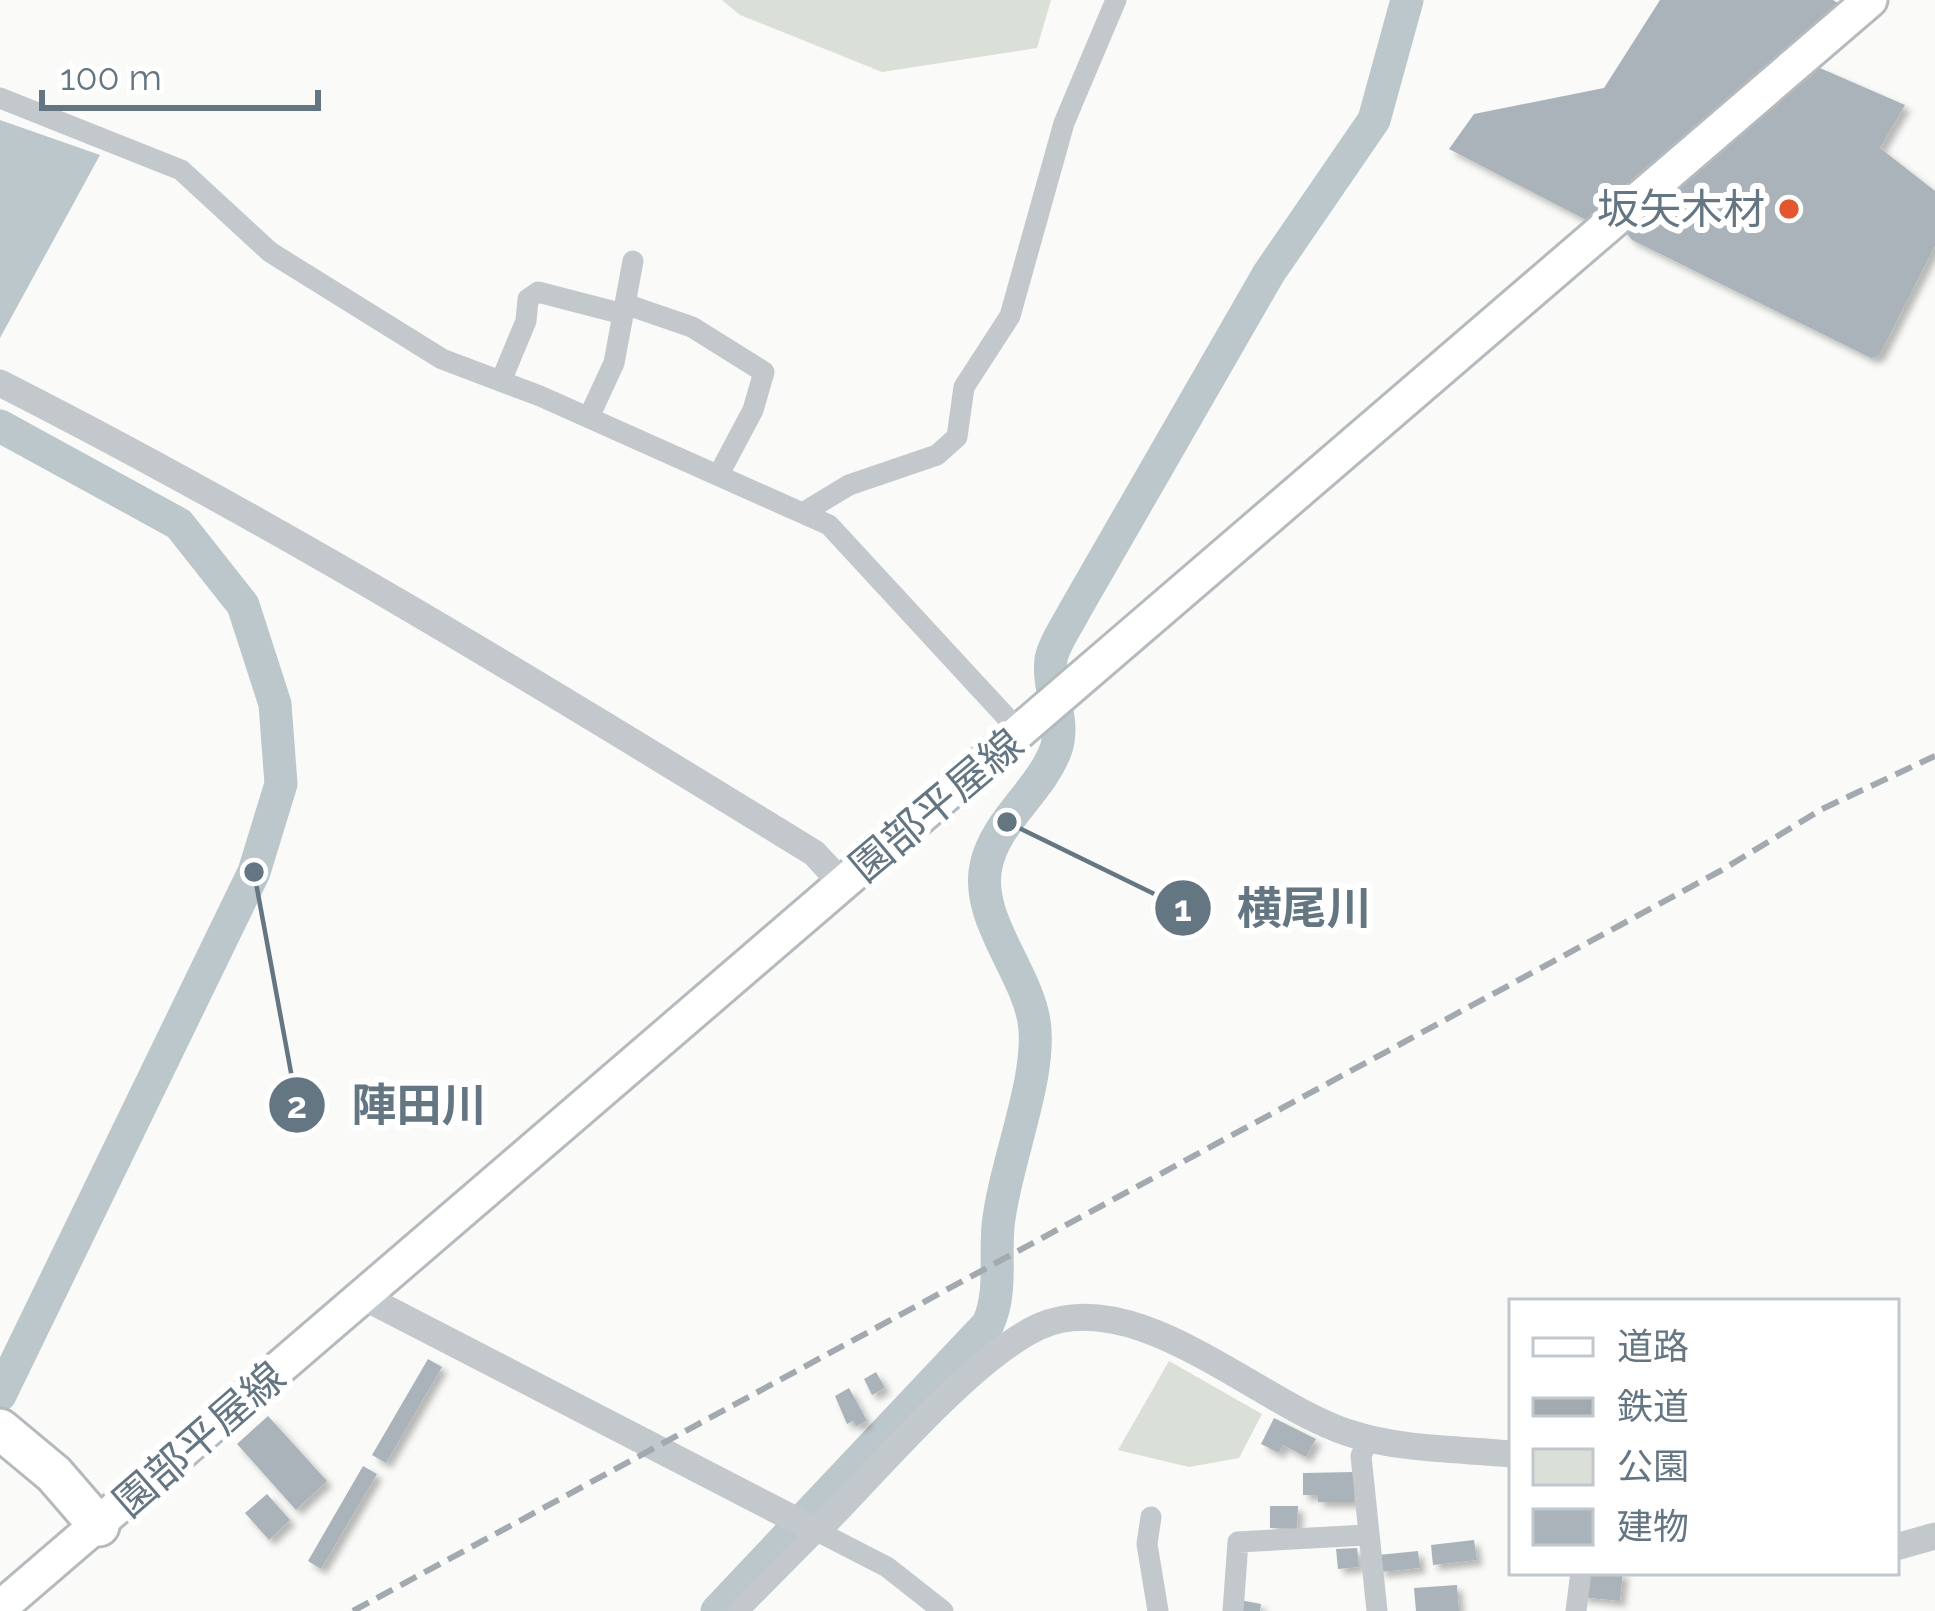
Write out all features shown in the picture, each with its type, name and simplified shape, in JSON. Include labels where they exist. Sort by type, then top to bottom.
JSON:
[{"type":"highway","points":[[0,1429],[54,1474],[99,1526]]},
{"type":"main road","name":"園部平屋線","points":[[0,1608],[1870,0]]},
{"type":"street","points":[[806,512],[868,476],[937,455],[957,437],[964,387],[1010,316],[1064,123],[1116,0]]},
{"type":"street","points":[[0,98],[169,163],[270,252],[442,359],[589,417],[829,525],[1021,734]]},
{"type":"street","points":[[589,417],[614,363],[633,261]]},
{"type":"street","points":[[501,381],[526,321],[528,299],[538,292],[692,328],[764,372],[753,410],[719,474]]},
{"type":"street","points":[[0,383],[162,466],[523,675],[814,853],[843,884]]},
{"type":"street","points":[[364,1297],[887,1567],[943,1611]]},
{"type":"street","points":[[738,1611],[806,1525],[994,1354],[1042,1325],[1080,1318],[1122,1321],[1346,1433],[1509,1454]]},
{"type":"street","points":[[1369,1438],[1361,1456],[1377,1611]]},
{"type":"street","points":[[1151,1517],[1147,1544],[1158,1611]]},
{"type":"street","points":[[1233,1611],[1238,1542],[1366,1534]]},
{"type":"street","points":[[1899,1546],[1935,1536]]},
{"type":"street","points":[[1576,1611],[1581,1575]]},
{"type":"green space","points":[[722,0],[1051,0],[1037,48],[882,72],[740,15]]},
{"type":"green space","points":[[1169,1361],[1262,1414],[1239,1458],[1189,1467],[1118,1450]]},
{"type":"shaded area","points":[[0,120],[100,155],[0,338]]},
{"type":"building","name":"坂矢木材","points":[[1660,0],[1833,0],[1848,9],[1592,223],[1449,149],[1474,114],[1604,88]]},
{"type":"building","name":"坂矢木材","points":[[1820,68],[1905,105],[1880,148],[1935,191],[1935,246],[1879,356],[1871,358],[1632,240],[1621,227]]},
{"type":"building","points":[[428,1359],[442,1367],[386,1463],[372,1455]]},
{"type":"building","points":[[876,1372],[885,1388],[872,1395],[864,1379]]},
{"type":"building","points":[[849,1388],[867,1421],[856,1426],[853,1421],[847,1424],[835,1396]]},
{"type":"building","points":[[268,1416],[327,1481],[296,1510],[237,1444]]},
{"type":"building","points":[[1274,1418],[1316,1439],[1306,1457],[1283,1445],[1279,1453],[1261,1444]]},
{"type":"building","points":[[363,1466],[377,1474],[321,1569],[308,1561]]},
{"type":"building","points":[[1354,1472],[1354,1502],[1318,1502],[1318,1495],[1303,1495],[1303,1473]]},
{"type":"building","points":[[267,1494],[290,1520],[269,1540],[245,1513]]},
{"type":"building","points":[[1270,1506],[1298,1506],[1297,1529],[1270,1528]]},
{"type":"building","points":[[1474,1540],[1477,1560],[1433,1565],[1431,1545]]},
{"type":"building","points":[[1357,1548],[1359,1567],[1338,1569],[1336,1549]]},
{"type":"building","points":[[1418,1551],[1420,1568],[1380,1572],[1378,1555]]},
{"type":"building","points":[[1584,1575],[1623,1575],[1620,1601],[1581,1597]]},
{"type":"building","points":[[1457,1585],[1459,1611],[1416,1611],[1414,1588]]},
{"type":"building","points":[[1240,1600],[1261,1604],[1260,1611],[1238,1611]]},
{"type":"waterway","points":[[717,1611],[988,1324],[997,1288],[1002,1202],[1035,1043],[1029,1002],[988,905],[986,866],[999,835],[1056,749],[1059,727],[1050,671],[1053,653],[1269,273],[1374,120],[1407,0]]},
{"type":"waterway","points":[[0,426],[179,524],[243,605],[275,704],[281,784],[254,872],[0,1395]]},
{"type":"railway","points":[[353,1611],[1722,870],[1822,809],[1935,756]]},
{"type":"place","name":"坂矢木材","points":[[1789,209]]},
{"type":"place","name":"横尾川","points":[[1007,822]]},
{"type":"place","name":"陣田川","points":[[254,872]]}]
